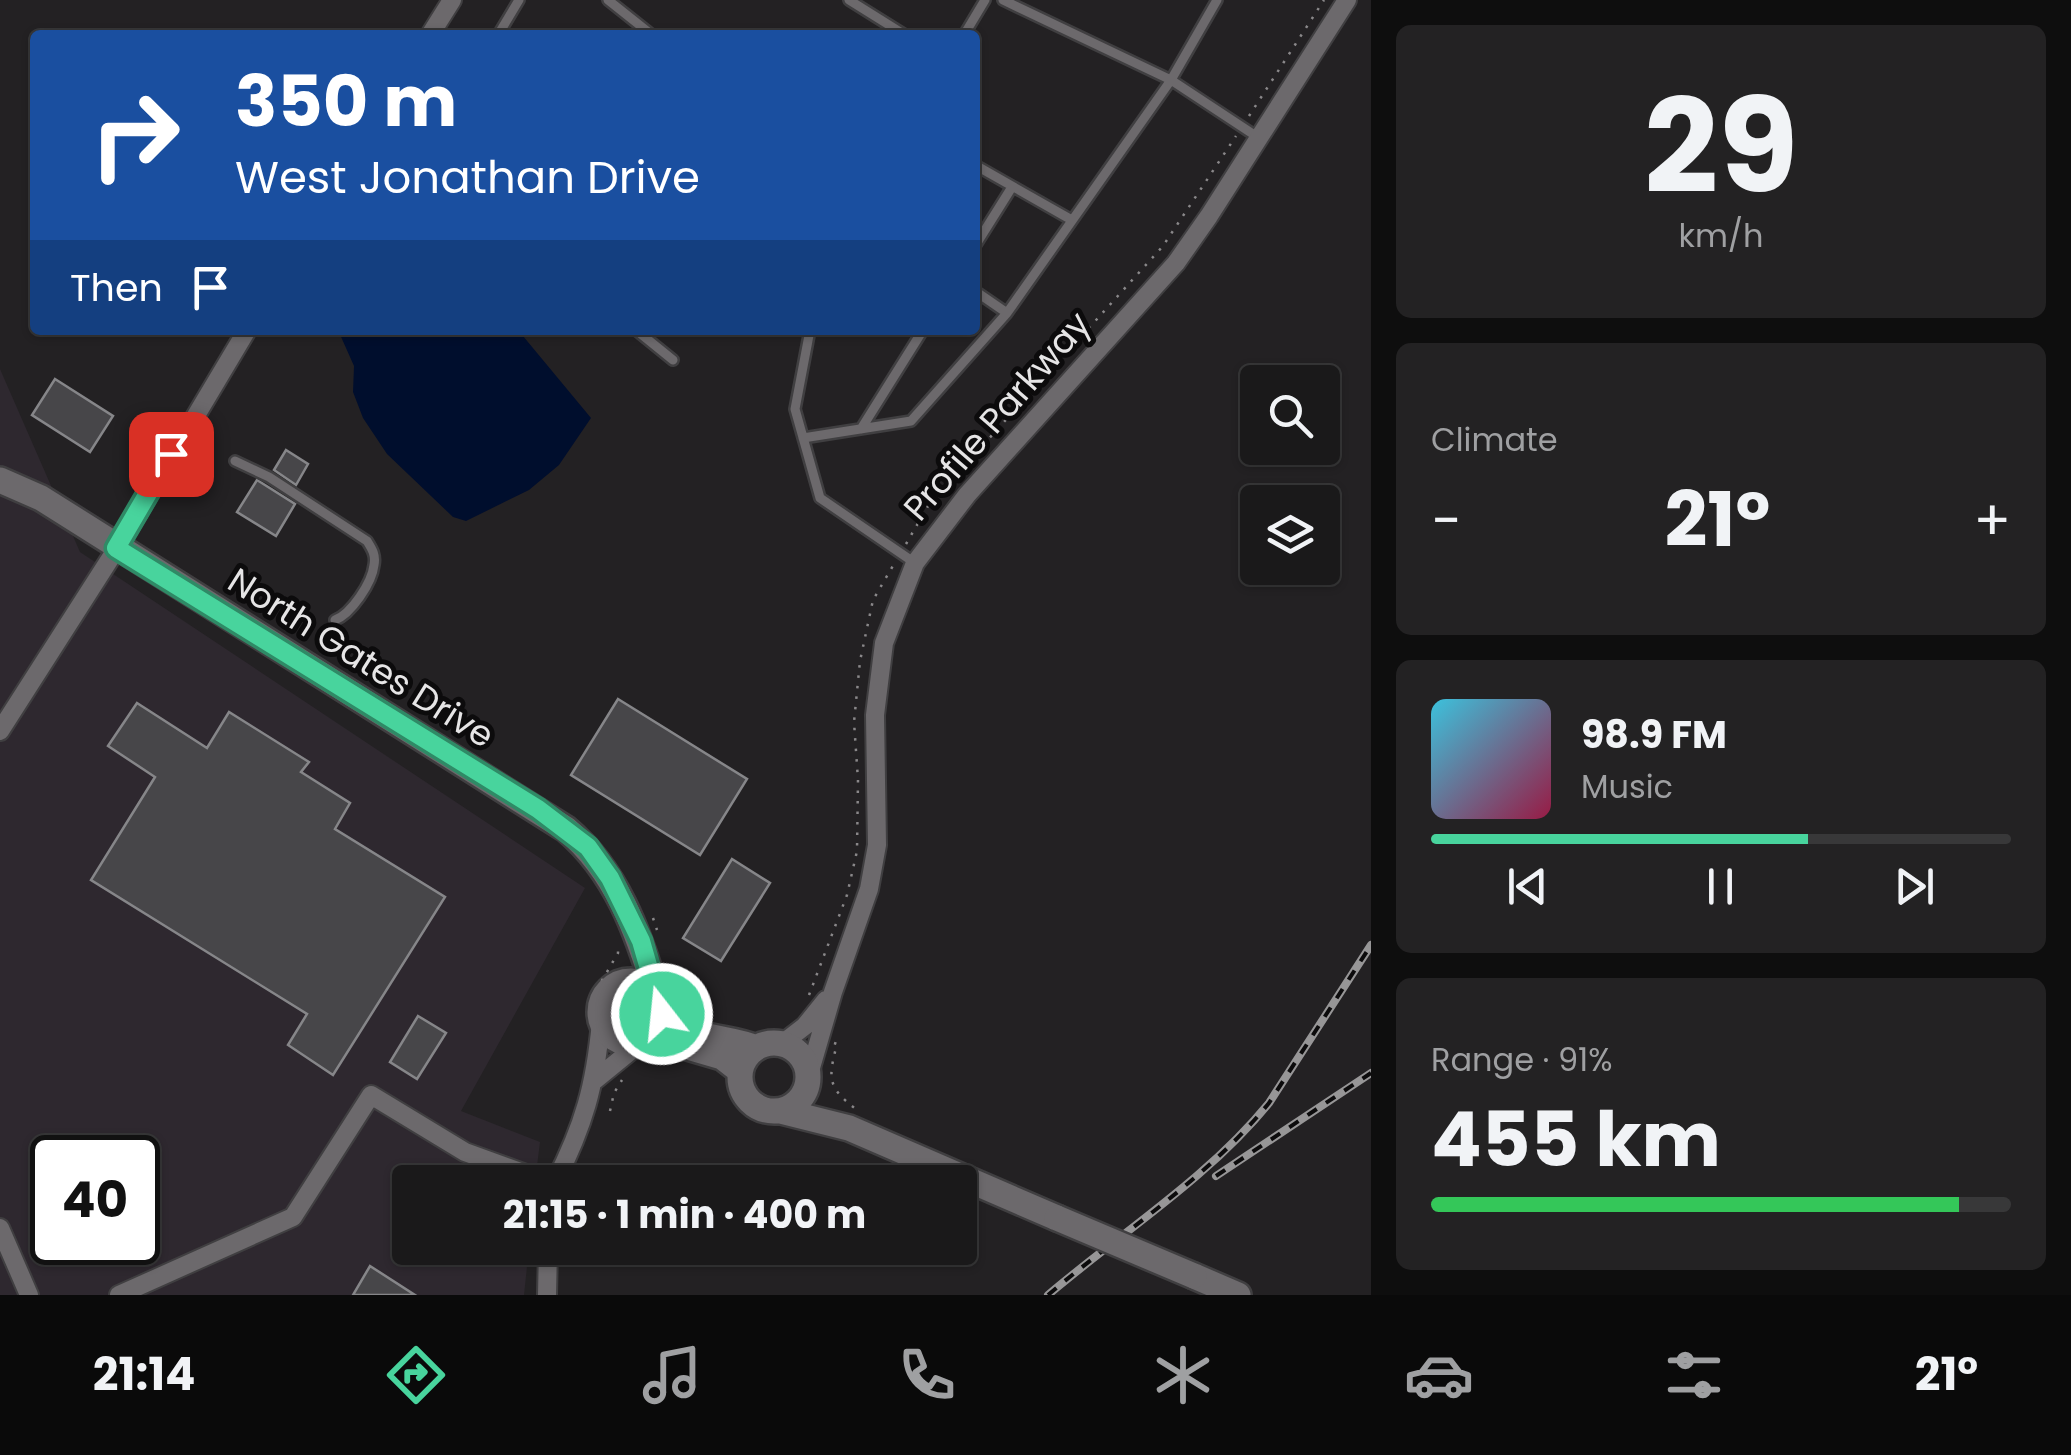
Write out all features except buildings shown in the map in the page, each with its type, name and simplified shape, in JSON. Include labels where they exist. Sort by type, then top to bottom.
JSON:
[{"type":"street","points":[[433,30],[452,0]]},
{"type":"street","name":"Profile Parkway","points":[[808,1081],[833,992],[869,889],[877,845],[875,715],[884,643],[915,562],[967,495],[1176,262],[1347,0]]},
{"type":"street","points":[[0,732],[244,335]]},
{"type":"street","name":"North Gates Drive","points":[[0,480],[41,498],[566,829],[588,847],[610,878],[659,1000]]},
{"type":"street","points":[[561,1165],[583,1122],[596,1080],[595,1021],[600,1004],[617,984],[635,940]]},
{"type":"street","points":[[617,984],[642,983],[686,1027],[756,1048]]},
{"type":"street","name":"Profile Parkway","points":[[783,1043],[805,1026],[833,992]]},
{"type":"street","points":[[596,1080],[647,1038],[660,1022],[659,1000]]},
{"type":"street","points":[[595,1021],[614,1038],[634,1043],[647,1038],[722,1057],[750,1102],[773,1115],[853,1119]]},
{"type":"street","points":[[737,1081],[743,1060],[756,1048],[771,1042],[783,1043],[802,1056],[808,1081],[853,1119],[1057,1218],[1238,1295]]},
{"type":"street","points":[[773,1115],[800,1099],[808,1081]]},
{"type":"street","points":[[118,1295],[293,1217],[371,1095],[465,1152],[503,1165]]},
{"type":"street","points":[[0,1228],[28,1295]]},
{"type":"street","points":[[547,1295],[548,1265]]},
{"type":"lane","points":[[501,30],[519,0]]},
{"type":"lane","points":[[608,0],[645,30]]},
{"type":"lane","points":[[849,0],[897,30]]},
{"type":"lane","points":[[967,30],[985,0]]},
{"type":"lane","points":[[1003,0],[1170,80],[1259,138]]},
{"type":"lane","points":[[803,438],[911,421],[1007,313],[1170,80],[1217,0]]},
{"type":"lane","points":[[980,168],[1070,220]]},
{"type":"lane","points":[[980,238],[1012,187]]},
{"type":"lane","points":[[980,294],[1007,313]]},
{"type":"lane","points":[[642,335],[673,360]]},
{"type":"lane","points":[[809,335],[795,409],[820,498],[915,562]]},
{"type":"lane","points":[[861,429],[919,335]]},
{"type":"lane","points":[[235,461],[269,478],[367,541],[374,553],[374,569],[348,612],[335,620]]},
{"type":"path","points":[[918,522],[928,506],[1163,246],[1324,0]]},
{"type":"path","points":[[807,1001],[858,851],[854,722],[868,617],[878,590]]},
{"type":"path","points":[[595,1021],[593,996],[635,940]]},
{"type":"path","points":[[832,1042],[837,1044],[829,1073],[838,1098],[853,1119]]},
{"type":"path","points":[[610,1111],[614,1093],[626,1073]]},
{"type":"path","points":[[737,1081],[740,1101],[773,1115]]},
{"type":"shaded area","points":[[0,369],[80,552],[585,888],[461,1111],[540,1142],[537,1165],[392,1165],[392,1265],[527,1265],[524,1295],[0,1295]]},
{"type":"water","points":[[340,335],[522,335],[591,418],[559,465],[529,490],[466,521],[453,517],[387,454],[363,418],[353,392],[354,366]]},
{"type":"railway","points":[[1048,1295],[1191,1181],[1245,1130],[1269,1103],[1371,945]]},
{"type":"railway","points":[[1216,1176],[1371,1073]]},
{"type":"route","points":[[171,454],[116,548],[538,809],[588,847],[610,878],[641,941],[662,1014]]}]
